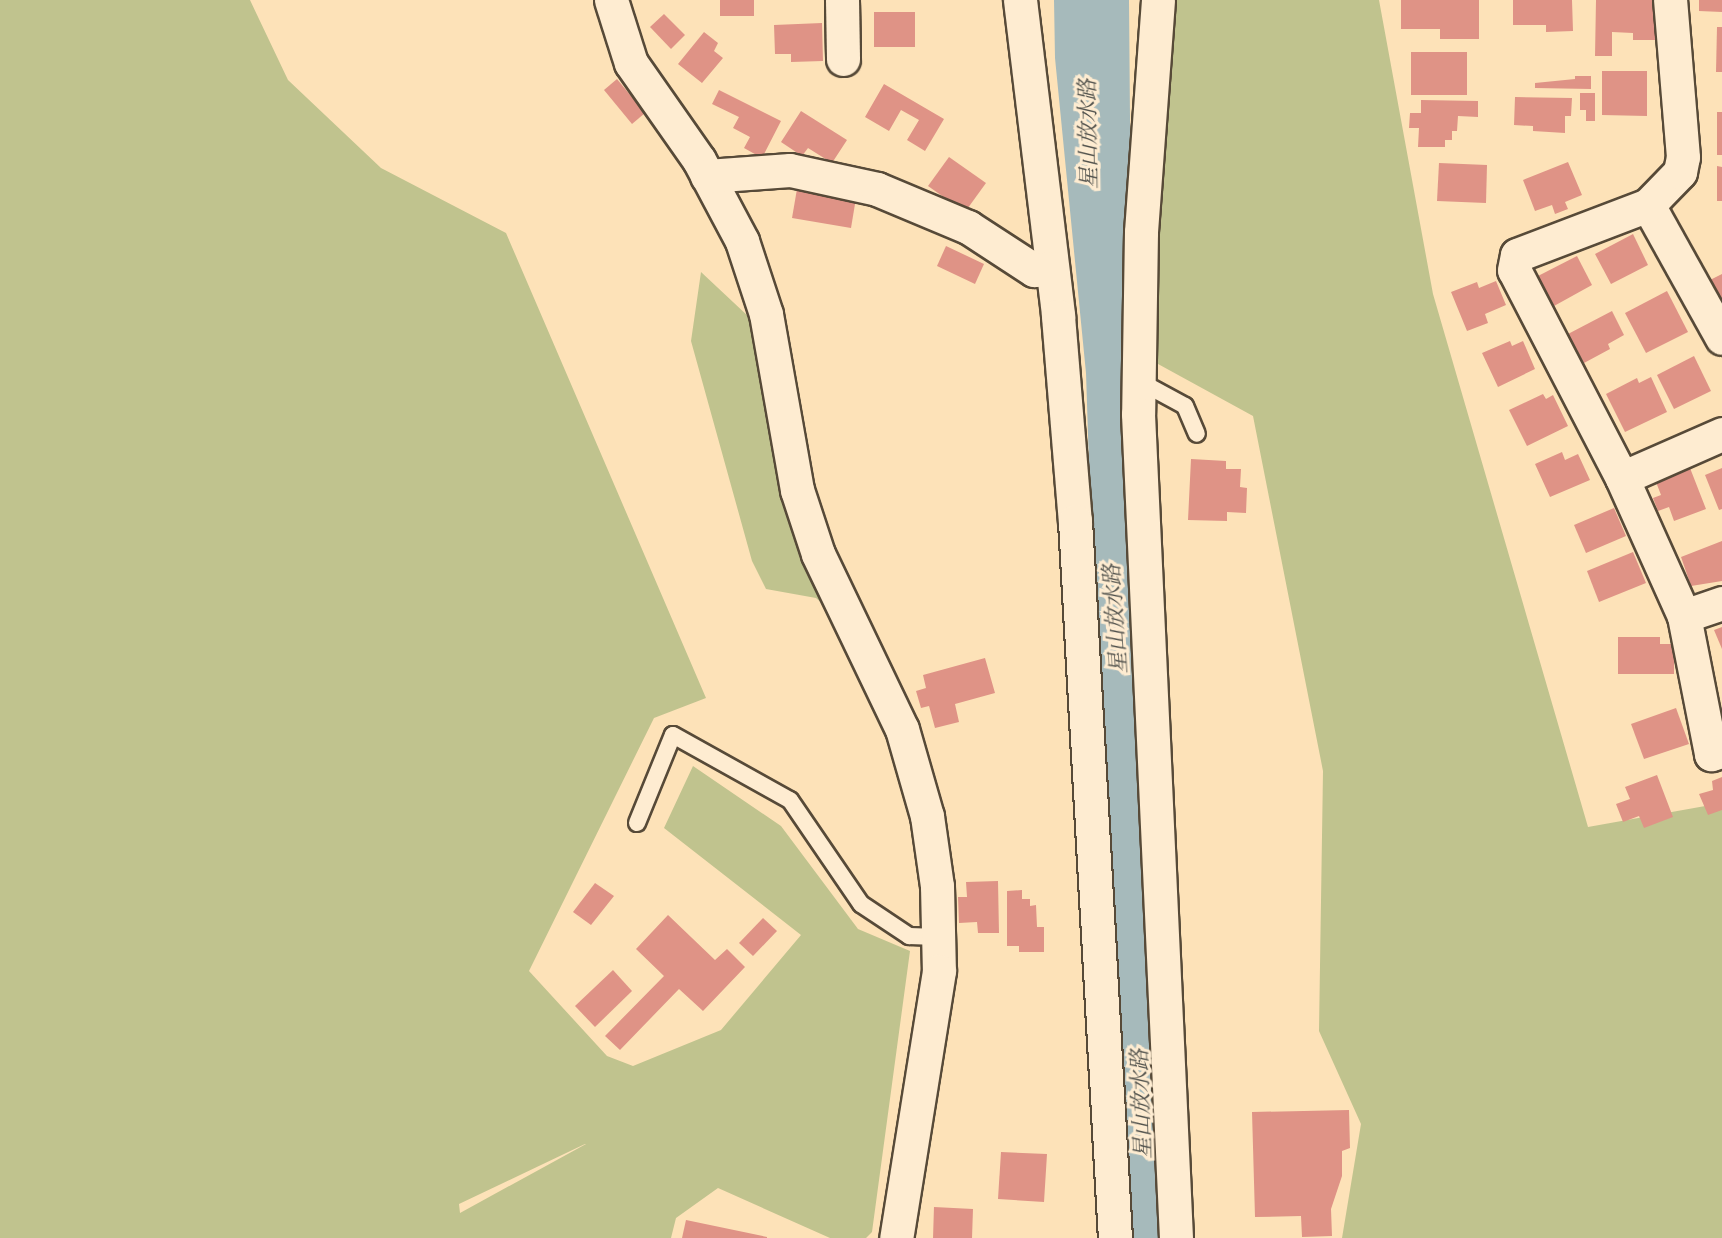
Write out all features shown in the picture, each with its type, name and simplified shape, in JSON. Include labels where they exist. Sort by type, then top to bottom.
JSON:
[{"type":"street","points":[[611,0],[631,63],[707,176],[742,241],[766,314],[797,490],[818,554],[902,729],[927,816],[937,886],[939,971],[896,1238]]},
{"type":"street","points":[[842,0],[843,59]]},
{"type":"street","points":[[1020,0],[1052,268],[1075,521],[1116,1238]]},
{"type":"street","points":[[1158,0],[1141,232],[1139,381],[1176,1238]]},
{"type":"street","points":[[1670,0],[1683,157],[1680,172],[1648,205],[1517,255],[1514,270],[1622,478],[1684,616],[1711,754],[1722,751]]},
{"type":"street","points":[[707,176],[790,170],[877,189],[968,227],[1034,270],[1052,268]]},
{"type":"street","points":[[1648,205],[1722,338]]},
{"type":"street","points":[[1622,478],[1722,434]]},
{"type":"street","points":[[1684,616],[1722,603]]},
{"type":"lane","points":[[1139,381],[1185,405],[1197,434]]},
{"type":"lane","points":[[637,823],[673,735],[790,800],[861,904],[909,936],[938,937]]},
{"type":"green space","points":[[0,0],[250,0],[288,80],[381,168],[506,233],[706,698],[654,718],[529,971],[607,1056],[633,1066],[721,1030],[801,935],[664,828],[693,766],[781,826],[858,929],[910,951],[872,1232],[866,1238],[830,1238],[718,1188],[676,1218],[671,1238],[0,1238]],"holes":[[[586,1144],[460,1213],[459,1204]]]},
{"type":"green space","points":[[1155,0],[1379,0],[1433,294],[1588,827],[1722,803],[1722,1238],[1342,1238],[1361,1124],[1319,1031],[1323,771],[1253,416],[1127,347],[1136,55]]},
{"type":"green space","points":[[701,272],[749,317],[832,612],[816,598],[766,589],[752,561],[691,341]]},
{"type":"water","name":"星山放水路","points":[[1054,0],[1129,0],[1131,236],[1169,1238],[1119,1238],[1112,1177],[1086,373],[1055,58]]},
{"type":"building","points":[[720,0],[754,0],[754,16],[720,16]]},
{"type":"building","points":[[1401,0],[1479,0],[1479,39],[1440,39],[1440,29],[1401,29]]},
{"type":"building","points":[[1513,0],[1572,0],[1573,31],[1546,32],[1546,25],[1513,25]]},
{"type":"building","points":[[1596,0],[1661,0],[1661,40],[1633,40],[1633,33],[1612,32],[1612,56],[1595,56]]},
{"type":"building","points":[[1699,0],[1722,0],[1722,12],[1699,11]]},
{"type":"building","points":[[874,12],[915,12],[915,47],[874,47]]},
{"type":"building","points":[[664,14],[685,35],[671,49],[650,27]]},
{"type":"building","points":[[822,23],[823,61],[791,62],[791,54],[775,54],[774,25]]},
{"type":"building","points":[[1717,27],[1722,27],[1722,72],[1716,72]]},
{"type":"building","points":[[704,32],[718,43],[714,51],[723,58],[702,83],[678,64]]},
{"type":"building","points":[[1411,52],[1467,52],[1467,95],[1411,95]]},
{"type":"building","points":[[1602,71],[1647,71],[1647,116],[1602,115]]},
{"type":"building","points":[[1575,76],[1591,76],[1591,89],[1535,88],[1535,83],[1575,79]]},
{"type":"building","points":[[617,79],[645,113],[632,124],[604,90]]},
{"type":"building","points":[[884,84],[944,119],[925,151],[907,140],[919,120],[901,110],[889,131],[865,117]]},
{"type":"building","points":[[719,90],[781,121],[762,158],[744,148],[750,137],[733,128],[739,117],[712,104]]},
{"type":"building","points":[[1580,93],[1595,93],[1595,121],[1586,121],[1586,110],[1580,110]]},
{"type":"building","points":[[1515,97],[1572,98],[1571,116],[1565,116],[1565,133],[1533,131],[1533,126],[1514,125]]},
{"type":"building","points":[[1421,100],[1478,101],[1478,117],[1458,116],[1457,131],[1452,131],[1452,140],[1445,140],[1445,147],[1418,147],[1419,128],[1409,128],[1410,113],[1421,113]]},
{"type":"building","points":[[801,111],[847,140],[832,163],[808,148],[802,156],[781,142]]},
{"type":"building","points":[[1717,112],[1722,112],[1722,155],[1717,155]]},
{"type":"building","points":[[949,157],[986,183],[965,212],[928,186]]},
{"type":"building","points":[[1568,162],[1582,195],[1565,202],[1568,209],[1555,214],[1552,205],[1535,211],[1523,180]]},
{"type":"building","points":[[1439,163],[1487,165],[1486,203],[1437,201]]},
{"type":"building","points":[[1717,166],[1722,167],[1722,201],[1717,201]]},
{"type":"building","points":[[797,189],[856,198],[851,228],[792,218]]},
{"type":"building","points":[[1633,234],[1648,265],[1611,284],[1595,254]]},
{"type":"building","points":[[946,246],[984,264],[975,284],[937,266]]},
{"type":"building","points":[[1577,256],[1592,285],[1554,306],[1538,276]]},
{"type":"building","points":[[1722,274],[1722,306],[1708,281]]},
{"type":"building","points":[[1496,281],[1506,305],[1485,314],[1488,323],[1467,331],[1451,292],[1477,282],[1479,288]]},
{"type":"building","points":[[1667,291],[1688,332],[1646,353],[1625,313]]},
{"type":"building","points":[[1612,311],[1624,335],[1608,344],[1610,349],[1584,363],[1568,334]]},
{"type":"building","points":[[1510,341],[1512,346],[1523,341],[1535,369],[1498,387],[1482,353]]},
{"type":"building","points":[[1694,356],[1711,391],[1674,409],[1657,375]]},
{"type":"building","points":[[1651,377],[1667,412],[1625,432],[1606,394],[1637,378],[1639,383]]},
{"type":"building","points":[[1543,394],[1546,399],[1553,395],[1568,426],[1527,446],[1509,410]]},
{"type":"building","points":[[1562,452],[1565,460],[1578,454],[1590,480],[1550,497],[1535,464]]},
{"type":"building","points":[[1191,459],[1226,461],[1226,469],[1241,469],[1240,487],[1247,488],[1246,513],[1227,512],[1227,521],[1188,520]]},
{"type":"building","points":[[1690,468],[1706,509],[1674,521],[1669,507],[1658,511],[1653,498],[1661,495],[1656,482]]},
{"type":"building","points":[[1722,468],[1722,509],[1719,510],[1705,475]]},
{"type":"building","points":[[1614,508],[1626,536],[1586,553],[1574,525]]},
{"type":"building","points":[[1722,541],[1722,581],[1691,586],[1681,557]]},
{"type":"building","points":[[1633,552],[1646,583],[1599,602],[1587,571]]},
{"type":"building","points":[[1722,627],[1722,649],[1714,630]]},
{"type":"building","points":[[1618,637],[1660,637],[1660,644],[1674,644],[1674,674],[1618,674]]},
{"type":"building","points":[[985,658],[995,693],[955,704],[959,722],[935,728],[929,706],[921,708],[916,691],[926,688],[923,675]]},
{"type":"building","points":[[1676,708],[1689,744],[1644,759],[1631,724]]},
{"type":"building","points":[[1657,775],[1673,817],[1644,828],[1639,816],[1623,822],[1616,804],[1630,799],[1625,787]]},
{"type":"building","points":[[1722,777],[1722,810],[1708,815],[1699,794],[1713,790],[1712,781]]},
{"type":"building","points":[[998,881],[999,933],[978,933],[977,922],[959,923],[958,897],[967,897],[966,882]]},
{"type":"building","points":[[595,883],[614,896],[591,925],[573,912]]},
{"type":"building","points":[[1022,890],[1022,899],[1030,899],[1030,906],[1036,905],[1037,927],[1044,927],[1044,952],[1019,952],[1019,946],[1007,946],[1007,891]]},
{"type":"building","points":[[668,915],[715,960],[727,949],[745,967],[703,1011],[679,989],[620,1050],[605,1036],[664,976],[636,949]]},
{"type":"building","points":[[763,918],[777,931],[753,956],[739,943]]},
{"type":"building","points":[[613,970],[632,991],[595,1027],[575,1006]]},
{"type":"building","points":[[1349,1110],[1350,1148],[1342,1151],[1342,1176],[1331,1209],[1332,1236],[1302,1237],[1301,1216],[1255,1217],[1252,1112]]},
{"type":"building","points":[[1001,1152],[1047,1154],[1044,1202],[998,1199]]},
{"type":"building","points":[[934,1207],[973,1209],[972,1238],[933,1238]]},
{"type":"building","points":[[686,1220],[767,1237],[767,1238],[682,1238]]}]
